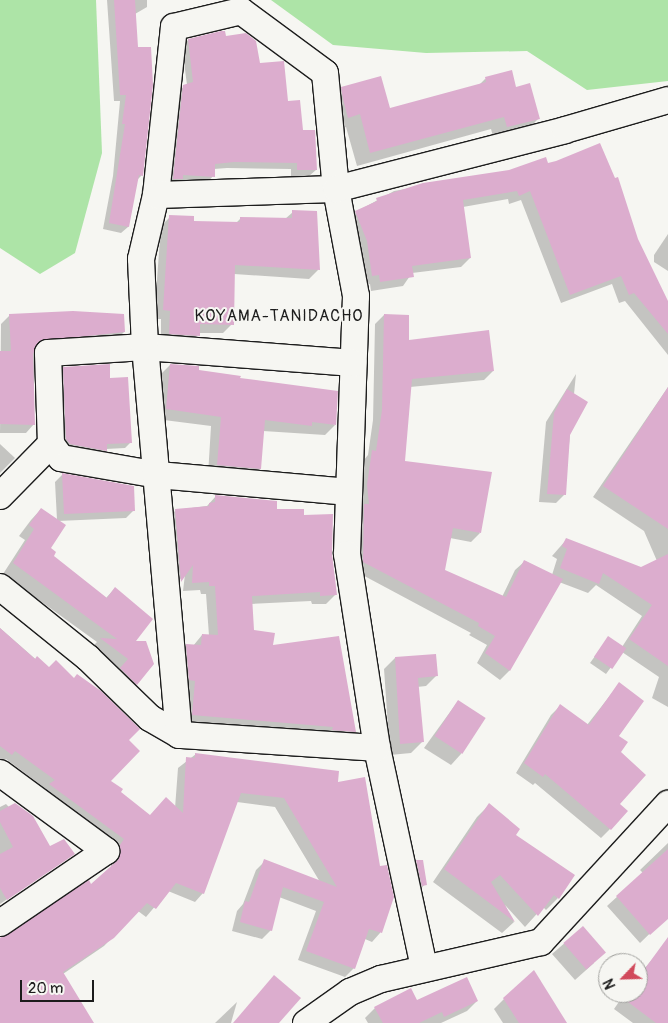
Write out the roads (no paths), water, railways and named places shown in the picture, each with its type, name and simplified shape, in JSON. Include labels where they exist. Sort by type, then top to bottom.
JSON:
[{"type":"street","points":[[179,735],[158,475],[145,347],[141,259],[156,195],[174,27],[241,11],[326,73],[336,188],[356,296],[346,554],[377,748],[424,967]]},
{"type":"street","points":[[156,195],[336,188],[565,130],[668,100]]},
{"type":"street","points":[[349,492],[158,475],[61,458],[51,444],[48,353],[145,347],[353,363]]},
{"type":"street","points":[[0,496],[51,444]]},
{"type":"street","points":[[0,588],[88,658],[150,718],[179,735],[377,748]]},
{"type":"street","points":[[0,923],[106,851],[3,779]]},
{"type":"street","points":[[306,1023],[350,992],[381,979],[424,967],[541,942],[668,804]]},
{"type":"district","name":"KOYAMA-TANIDACHO","points":[[279,316]]}]
